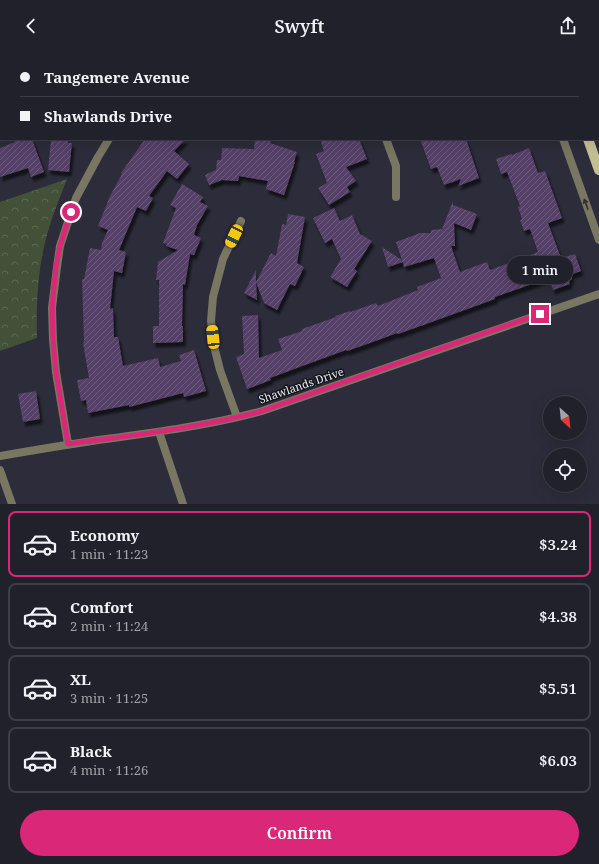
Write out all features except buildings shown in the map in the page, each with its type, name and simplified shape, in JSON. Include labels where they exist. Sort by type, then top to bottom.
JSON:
[{"type":"main road","points":[[588,140],[599,170]]},
{"type":"street","points":[[68,444],[56,372],[53,340],[52,308],[56,267],[60,246],[76,198],[108,140]]},
{"type":"street","points":[[386,140],[396,166],[396,197]]},
{"type":"street","points":[[562,140],[599,240]]},
{"type":"street","points":[[237,418],[220,370],[214,346],[211,321],[213,297],[223,259],[241,221]]},
{"type":"street","name":"Shawlands Drive","points":[[0,456],[68,444],[159,432],[237,418],[262,411],[599,294]]},
{"type":"street","points":[[159,432],[183,504]]},
{"type":"street","points":[[0,470],[12,504]]},
{"type":"green space","points":[[67,179],[55,209],[42,255],[37,296],[37,338],[0,351],[0,202]]},
{"type":"route","points":[[71,212],[60,246],[56,267],[52,308],[56,372],[68,444],[159,432],[237,418],[262,411],[540,314]]}]
